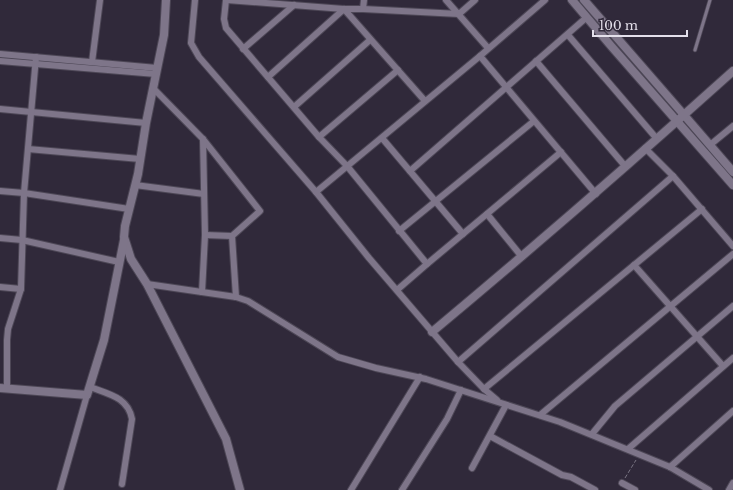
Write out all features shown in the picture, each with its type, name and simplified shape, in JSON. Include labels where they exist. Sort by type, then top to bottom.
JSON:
[{"type":"street","points":[[92,62],[100,0]]},
{"type":"street","points":[[60,490],[104,340],[125,226],[135,184],[164,35],[166,0]]},
{"type":"street","points":[[195,0],[190,43],[198,57],[316,192],[458,362],[484,389],[503,404]]},
{"type":"street","points":[[427,264],[347,166],[319,137],[226,28],[224,24],[227,0],[344,9],[459,14],[475,0]]},
{"type":"street","points":[[363,9],[364,0]]},
{"type":"street","points":[[446,0],[488,48]]},
{"type":"street","points":[[316,192],[480,56],[544,0]]},
{"type":"street","points":[[572,0],[733,186]]},
{"type":"street","points":[[584,0],[733,172]]},
{"type":"street","points":[[243,49],[294,5]]},
{"type":"street","points":[[344,9],[425,101]]},
{"type":"street","points":[[268,77],[344,9]]},
{"type":"street","points":[[410,171],[587,18]]},
{"type":"street","points":[[568,35],[657,139]]},
{"type":"street","points":[[294,107],[370,40]]},
{"type":"street","points":[[0,54],[92,62],[157,71]]},
{"type":"street","points":[[480,56],[596,194]]},
{"type":"street","points":[[36,57],[24,193],[21,289],[8,329],[4,388],[87,395]]},
{"type":"street","points":[[0,61],[157,71]]},
{"type":"street","points":[[536,61],[625,166]]},
{"type":"street","points":[[319,137],[398,70]]},
{"type":"street","points":[[432,332],[596,194],[645,148],[733,71]]},
{"type":"street","points":[[153,88],[203,139],[260,211],[232,236],[205,235]]},
{"type":"street","points":[[0,109],[146,123]]},
{"type":"street","points":[[399,231],[534,121]]},
{"type":"street","points":[[710,145],[733,126]]},
{"type":"street","points":[[382,138],[463,234]]},
{"type":"street","points":[[202,292],[205,235],[203,139]]},
{"type":"street","points":[[645,148],[673,176],[733,246]]},
{"type":"street","points":[[28,149],[140,159]]},
{"type":"street","points":[[397,290],[561,152]]},
{"type":"street","points":[[458,362],[673,176]]},
{"type":"street","points":[[135,184],[204,194]]},
{"type":"street","points":[[0,191],[24,193],[129,209]]},
{"type":"street","points":[[484,389],[702,209]]},
{"type":"street","points":[[487,214],[522,257]]},
{"type":"street","points":[[232,236],[236,297]]},
{"type":"street","points":[[124,237],[131,259],[147,284],[226,439],[240,490]]},
{"type":"street","points":[[0,238],[22,240],[119,262]]},
{"type":"street","points":[[540,415],[733,254]]},
{"type":"street","points":[[634,265],[723,366]]},
{"type":"street","points":[[147,284],[236,297],[260,308],[338,357],[376,368],[420,377],[560,422],[670,467],[709,490]]},
{"type":"street","points":[[0,286],[21,289]]},
{"type":"street","points":[[592,434],[615,406],[733,306]]},
{"type":"street","points":[[628,449],[733,358]]},
{"type":"street","points":[[351,490],[420,377]]},
{"type":"street","points":[[90,387],[118,398],[127,405],[130,412],[132,419],[122,484]]},
{"type":"street","points":[[402,490],[447,418],[461,390]]},
{"type":"street","points":[[472,468],[490,436],[503,404]]},
{"type":"street","points":[[670,467],[733,411]]},
{"type":"street","points":[[490,436],[562,475],[571,477],[595,490]]},
{"type":"street","points":[[622,483],[635,490]]},
{"type":"street","points":[[729,490],[733,483]]},
{"type":"lane","points":[[695,50],[710,0]]},
{"type":"path","points":[[622,483],[640,454]]}]
